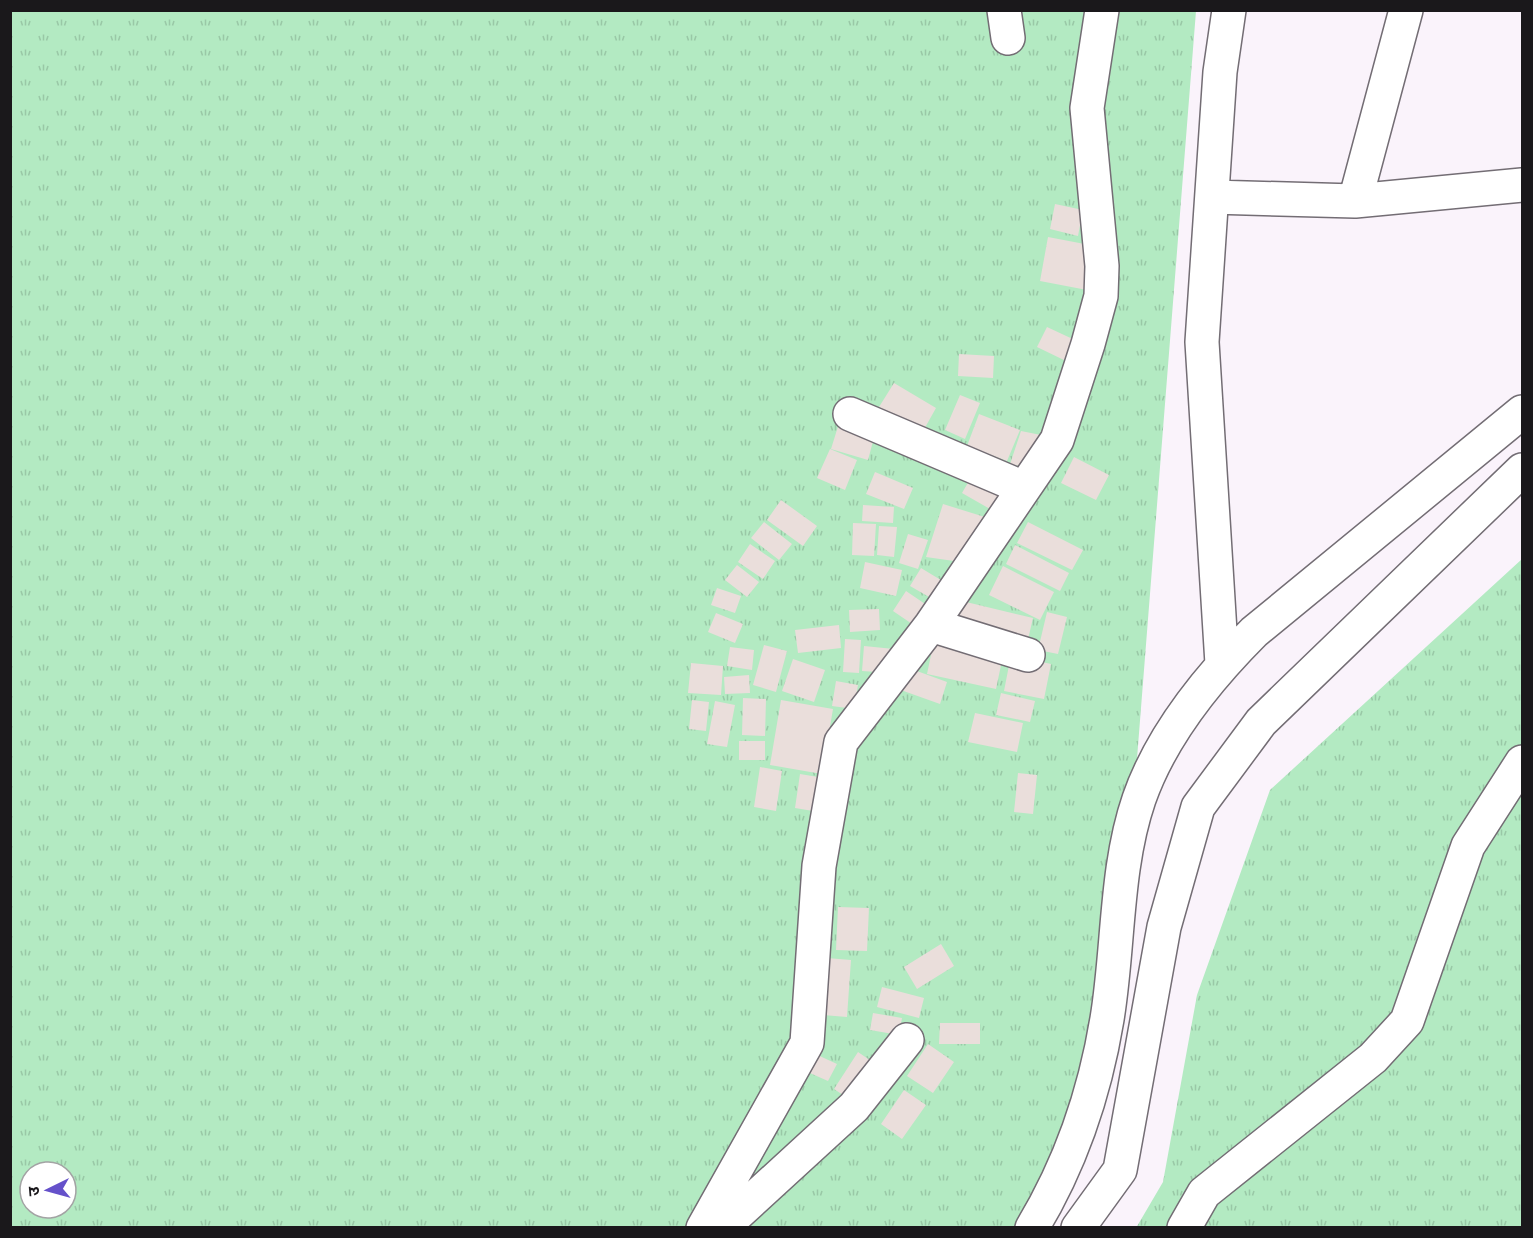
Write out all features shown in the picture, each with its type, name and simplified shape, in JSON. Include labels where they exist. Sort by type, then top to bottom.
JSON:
[{"type":"street","points":[[703,1227],[807,1043],[819,866],[841,742],[931,625],[1057,440],[1101,296],[1102,266],[1087,108],[1102,10]]},
{"type":"street","points":[[1222,663],[1203,342],[1220,72],[1229,10]]},
{"type":"street","points":[[1355,201],[1406,10]]},
{"type":"street","points":[[1212,197],[1355,201],[1522,185]]},
{"type":"street","points":[[1032,1227],[1058,1181],[1079,1128],[1098,1061],[1107,1020],[1126,856],[1138,800],[1155,760],[1222,663],[1254,632],[1522,412]]},
{"type":"street","points":[[850,414],[1024,488]]},
{"type":"street","points":[[1078,1227],[1120,1170],[1164,927],[1198,807],[1261,722],[1522,470]]},
{"type":"street","points":[[931,625],[1028,655]]},
{"type":"street","points":[[1184,1227],[1204,1193],[1373,1058],[1407,1022],[1468,846],[1522,762]]},
{"type":"street","points":[[722,1227],[854,1107],[907,1040]]},
{"type":"green space","points":[[10,11],[1196,11],[1123,936],[1030,1227],[11,1227]]},
{"type":"green space","points":[[1522,559],[1522,1227],[1136,1228],[1163,1182],[1197,995],[1270,790]]},
{"type":"building","points":[[1055,204],[1083,210],[1078,236],[1050,229]]},
{"type":"building","points":[[1048,237],[1095,246],[1087,290],[1040,281]]},
{"type":"building","points":[[1047,327],[1077,341],[1068,362],[1037,347]]},
{"type":"building","points":[[959,354],[994,356],[993,378],[958,376]]},
{"type":"building","points":[[894,383],[936,408],[922,433],[879,407]]},
{"type":"building","points":[[960,395],[980,403],[965,439],[945,430]]},
{"type":"building","points":[[979,414],[1020,430],[1007,461],[967,446]]},
{"type":"building","points":[[840,420],[876,430],[868,460],[831,449]]},
{"type":"building","points":[[1021,431],[1041,435],[1029,468],[1010,464]]},
{"type":"building","points":[[830,449],[857,460],[845,490],[817,478]]},
{"type":"building","points":[[1074,457],[1109,475],[1096,500],[1061,483]]},
{"type":"building","points":[[875,472],[913,488],[904,509],[866,494]]},
{"type":"building","points":[[973,474],[1005,493],[997,513],[962,493]]},
{"type":"building","points":[[781,500],[817,526],[803,546],[767,520]]},
{"type":"building","points":[[943,504],[988,518],[961,562],[926,557]]},
{"type":"building","points":[[863,505],[894,507],[893,523],[862,521]]},
{"type":"building","points":[[764,522],[792,544],[779,560],[751,538]]},
{"type":"building","points":[[1028,522],[1083,550],[1072,570],[1017,543]]},
{"type":"building","points":[[853,523],[876,524],[874,556],[852,555]]},
{"type":"building","points":[[879,526],[897,527],[894,557],[877,555]]},
{"type":"building","points":[[908,534],[928,540],[918,569],[899,563]]},
{"type":"building","points":[[750,544],[775,561],[763,579],[738,562]]},
{"type":"building","points":[[1015,545],[1069,573],[1060,591],[1006,564]]},
{"type":"building","points":[[865,562],[902,570],[896,596],[860,588]]},
{"type":"building","points":[[737,565],[759,582],[747,597],[725,580]]},
{"type":"building","points":[[1003,566],[1054,592],[1040,620],[989,595]]},
{"type":"building","points":[[921,568],[954,588],[943,605],[910,586]]},
{"type":"building","points":[[717,588],[741,596],[735,613],[711,605]]},
{"type":"building","points":[[906,591],[934,610],[921,630],[893,611]]},
{"type":"building","points":[[962,601],[1033,618],[1026,648],[955,631]]},
{"type":"building","points":[[879,609],[880,630],[850,632],[849,610]]},
{"type":"building","points":[[1047,612],[1067,617],[1058,654],[1038,650]]},
{"type":"building","points":[[716,613],[743,624],[735,643],[708,632]]},
{"type":"building","points":[[839,625],[841,648],[798,653],[795,630]]},
{"type":"building","points":[[935,636],[1004,651],[996,689],[927,674]]},
{"type":"building","points":[[845,639],[861,640],[859,673],[843,672]]},
{"type":"building","points":[[764,645],[787,651],[776,692],[753,685]]},
{"type":"building","points":[[864,646],[894,649],[891,673],[862,671]]},
{"type":"building","points":[[730,647],[754,650],[752,670],[727,666]]},
{"type":"building","points":[[1011,655],[1051,664],[1044,699],[1004,691]]},
{"type":"building","points":[[793,659],[825,670],[814,702],[782,691]]},
{"type":"building","points":[[691,663],[723,666],[721,695],[688,693]]},
{"type":"building","points":[[906,667],[947,682],[940,704],[898,689]]},
{"type":"building","points":[[749,675],[750,693],[725,694],[724,677]]},
{"type":"building","points":[[836,681],[858,685],[854,709],[832,706]]},
{"type":"building","points":[[1001,693],[1035,701],[1030,722],[996,715]]},
{"type":"building","points":[[743,698],[766,699],[765,736],[742,735]]},
{"type":"building","points":[[692,700],[709,702],[706,731],[689,729]]},
{"type":"building","points":[[781,700],[833,709],[822,774],[770,765]]},
{"type":"building","points":[[715,701],[735,705],[727,747],[707,744]]},
{"type":"building","points":[[975,713],[1023,723],[1017,752],[968,742]]},
{"type":"building","points":[[739,741],[765,741],[765,760],[739,760]]},
{"type":"building","points":[[760,767],[782,771],[776,811],[754,807]]},
{"type":"building","points":[[1018,773],[1037,775],[1033,814],[1014,812]]},
{"type":"building","points":[[800,774],[818,777],[813,811],[795,808]]},
{"type":"building","points":[[838,907],[869,908],[867,951],[836,950]]},
{"type":"building","points":[[941,944],[954,966],[917,989],[904,967]]},
{"type":"building","points":[[827,958],[851,960],[847,1017],[823,1015]]},
{"type":"building","points":[[882,987],[924,998],[919,1018],[877,1007]]},
{"type":"building","points":[[873,1013],[902,1018],[899,1035],[870,1030]]},
{"type":"building","points":[[940,1023],[980,1023],[980,1044],[939,1044]]},
{"type":"building","points":[[928,1044],[954,1062],[933,1093],[907,1076]]},
{"type":"building","points":[[811,1052],[837,1064],[828,1081],[803,1070]]},
{"type":"building","points":[[858,1052],[880,1067],[855,1103],[834,1089]]},
{"type":"building","points":[[904,1090],[926,1105],[902,1139],[881,1124]]}]
